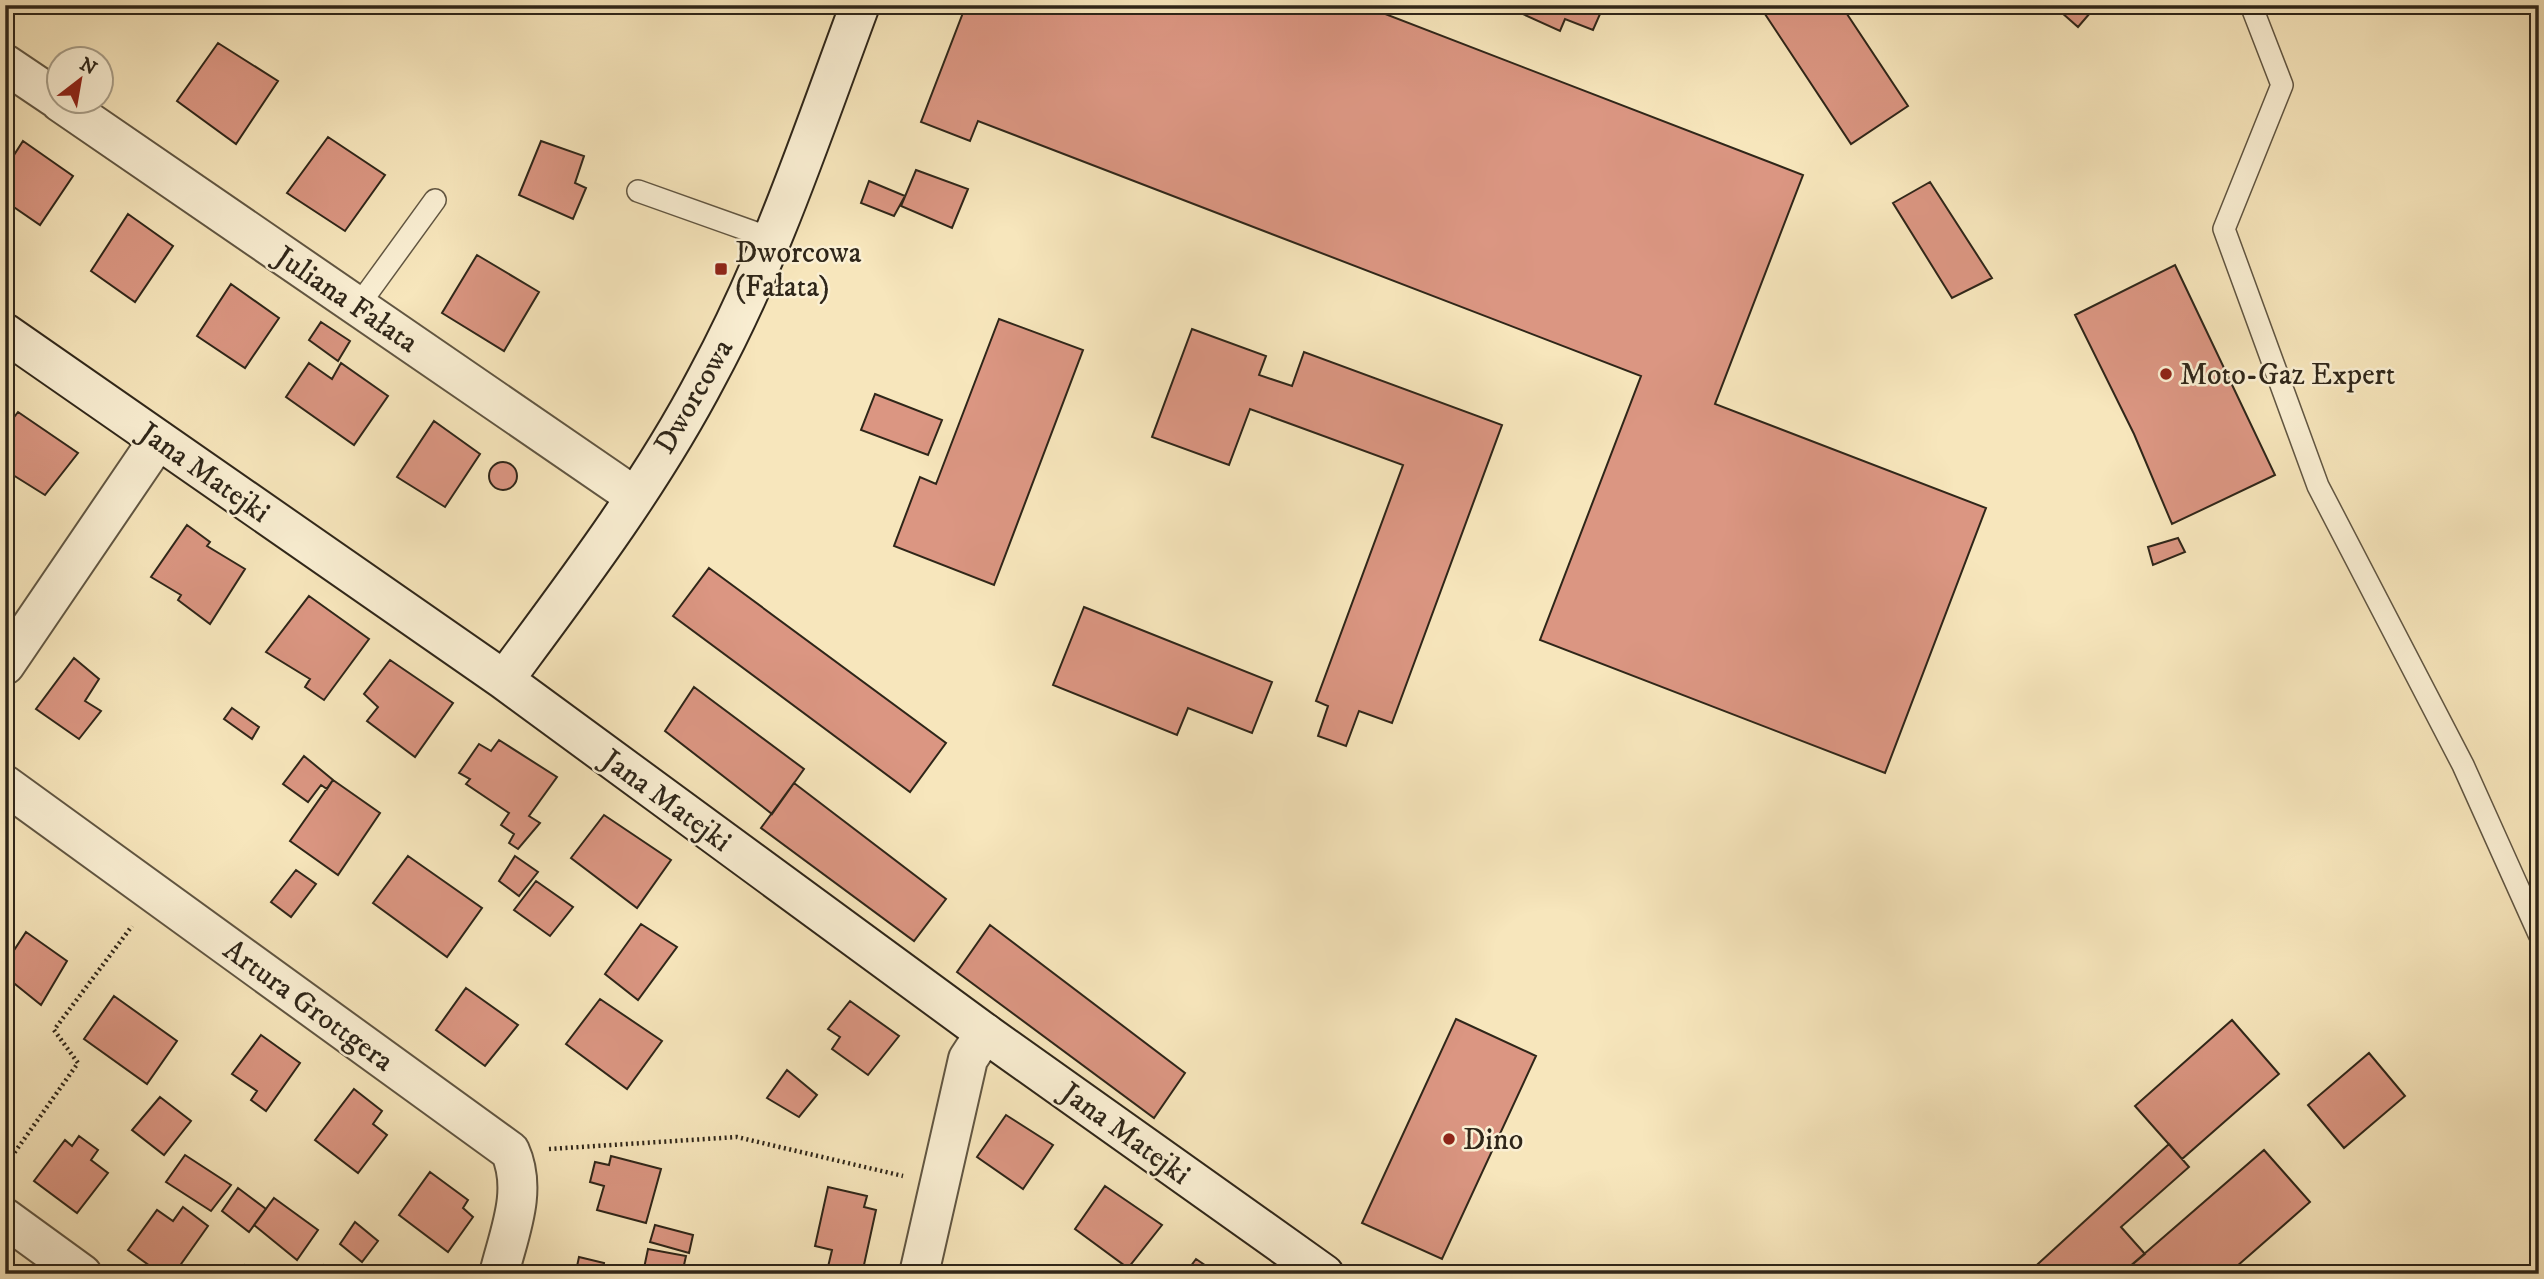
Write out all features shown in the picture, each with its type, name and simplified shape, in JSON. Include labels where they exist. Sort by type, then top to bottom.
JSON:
[{"type":"street","name":"Dworcowa","points":[[504,680],[634,496],[706,379],[773,239],[859,5]]},
{"type":"street","name":"Juliana Fałata","points":[[5,64],[46,92]]},
{"type":"street","name":"Juliana Fałata","points":[[82,116],[634,496]]},
{"type":"street","name":"Jana Matejki","points":[[5,334],[504,680],[985,1033],[1324,1274]]},
{"type":"street","points":[[5,665],[158,440]]},
{"type":"street","name":"Artura Grottgera","points":[[5,785],[510,1151]]},
{"type":"street","points":[[919,1274],[968,1059],[985,1033]]},
{"type":"street","points":[[499,1274],[520,1187],[517,1168],[510,1151]]},
{"type":"street","points":[[5,1218],[82,1274]]},
{"type":"lane","points":[[2251,5],[2282,85],[2224,229],[2318,486],[2463,765],[2539,934]]},
{"type":"lane","points":[[638,191],[773,239]]},
{"type":"lane","points":[[358,306],[435,200]]},
{"type":"path","points":[[5,1166],[78,1063],[54,1030],[156,894]]},
{"type":"path","points":[[510,1151],[737,1137],[939,1185]]},
{"type":"building","points":[[966,5],[1362,5],[1803,175],[1715,404],[1986,508],[1885,773],[1540,640],[1641,376],[978,121],[970,141],[921,122]]},
{"type":"building","points":[[1503,5],[1604,5],[1593,30],[1565,19],[1560,31]]},
{"type":"building","points":[[1759,5],[1841,5],[1908,106],[1851,144]]},
{"type":"building","points":[[2053,5],[2097,5],[2078,27]]},
{"type":"building","points":[[218,43],[278,81],[236,144],[177,101]]},
{"type":"building","points":[[328,137],[385,175],[345,231],[287,193]]},
{"type":"building","points":[[23,141],[73,176],[40,225],[5,201],[5,169]]},
{"type":"building","points":[[541,141],[584,156],[575,183],[586,188],[573,219],[519,195]]},
{"type":"building","points":[[916,170],[968,189],[952,228],[901,206]]},
{"type":"building","points":[[869,181],[905,196],[894,216],[861,203]]},
{"type":"building","points":[[1930,182],[1992,278],[1952,298],[1893,203]]},
{"type":"building","points":[[128,214],[173,246],[135,302],[91,271]]},
{"type":"building","points":[[477,255],[539,292],[504,351],[442,313]]},
{"type":"building","name":"Moto-Gaz Expert","points":[[2175,265],[2275,475],[2172,524],[2134,434],[2075,315]]},
{"type":"building","points":[[231,284],[279,318],[245,368],[197,336]]},
{"type":"building","points":[[999,319],[1083,350],[994,585],[894,546],[920,477],[936,484]]},
{"type":"building","points":[[321,322],[350,341],[338,361],[309,340]]},
{"type":"building","points":[[1192,329],[1266,356],[1259,375],[1292,386],[1304,352],[1502,425],[1392,723],[1359,711],[1346,746],[1318,736],[1328,706],[1316,701],[1403,465],[1250,409],[1229,465],[1152,437]]},
{"type":"building","points":[[309,363],[332,379],[341,363],[388,396],[354,445],[286,397]]},
{"type":"building","points":[[875,394],[942,420],[928,455],[861,430]]},
{"type":"building","points":[[18,412],[78,453],[45,495],[5,470],[5,429]]},
{"type":"building","points":[[434,421],[480,454],[445,507],[397,477]]},
{"type":"building","points":[[503,462],[513,466],[517,476],[513,486],[503,490],[493,486],[489,476],[493,466]]},
{"type":"building","points":[[187,525],[210,542],[207,546],[245,569],[210,624],[178,600],[181,595],[151,577]]},
{"type":"building","points":[[2178,538],[2185,552],[2153,565],[2148,547]]},
{"type":"building","points":[[709,568],[946,743],[910,792],[673,616]]},
{"type":"building","points":[[309,596],[369,639],[324,700],[305,687],[310,679],[266,652]]},
{"type":"building","points":[[1084,607],[1272,682],[1252,733],[1188,708],[1177,735],[1053,685]]},
{"type":"building","points":[[74,658],[99,679],[85,701],[101,711],[79,739],[36,709]]},
{"type":"building","points":[[390,660],[453,703],[415,757],[367,721],[378,707],[364,694]]},
{"type":"building","points":[[694,687],[804,769],[772,814],[665,731]]},
{"type":"building","points":[[232,708],[259,727],[252,739],[224,719]]},
{"type":"building","points":[[499,740],[557,777],[529,816],[540,823],[518,849],[509,843],[514,834],[501,825],[509,813],[466,784],[470,779],[459,773],[479,744],[491,751]]},
{"type":"building","points":[[304,756],[333,780],[327,789],[321,785],[308,802],[283,784]]},
{"type":"building","points":[[333,780],[380,813],[338,875],[290,841]]},
{"type":"building","points":[[794,783],[946,899],[914,941],[761,828]]},
{"type":"building","points":[[604,815],[671,860],[637,908],[571,858]]},
{"type":"building","points":[[408,856],[482,908],[447,957],[373,903]]},
{"type":"building","points":[[515,856],[538,872],[519,896],[499,881]]},
{"type":"building","points":[[296,870],[316,884],[291,917],[271,902]]},
{"type":"building","points":[[536,881],[573,907],[550,936],[514,910]]},
{"type":"building","points":[[641,924],[677,947],[638,1000],[605,974]]},
{"type":"building","points":[[990,925],[1185,1073],[1154,1118],[957,972]]},
{"type":"building","points":[[26,932],[67,961],[41,1005],[5,976],[5,964]]},
{"type":"building","points":[[466,988],[518,1025],[485,1066],[436,1030]]},
{"type":"building","points":[[114,996],[177,1041],[147,1084],[84,1039]]},
{"type":"building","points":[[600,999],[662,1041],[627,1089],[566,1044]]},
{"type":"building","points":[[850,1001],[899,1036],[868,1075],[832,1049],[840,1037],[828,1029]]},
{"type":"building","name":"Dino","points":[[1456,1019],[1536,1056],[1442,1259],[1362,1223]]},
{"type":"building","points":[[2232,1020],[2279,1074],[2182,1159],[2135,1106]]},
{"type":"building","points":[[261,1035],[300,1063],[266,1111],[251,1100],[257,1091],[232,1074]]},
{"type":"building","points":[[2369,1053],[2405,1096],[2344,1148],[2308,1105]]},
{"type":"building","points":[[787,1070],[817,1095],[799,1117],[767,1098]]},
{"type":"building","points":[[354,1089],[382,1111],[373,1124],[387,1135],[358,1173],[315,1140]]},
{"type":"building","points":[[160,1097],[191,1121],[164,1155],[132,1130]]},
{"type":"building","points":[[1006,1115],[1053,1145],[1023,1189],[977,1157]]},
{"type":"building","points":[[79,1136],[98,1150],[91,1160],[108,1173],[77,1213],[34,1181],[65,1140],[72,1146]]},
{"type":"building","points":[[2169,1144],[2189,1167],[2121,1227],[2145,1254],[2121,1274],[2027,1274]]},
{"type":"building","points":[[2264,1150],[2310,1202],[2228,1274],[2121,1274]]},
{"type":"building","points":[[185,1155],[231,1185],[211,1211],[166,1182]]},
{"type":"building","points":[[611,1156],[661,1169],[646,1223],[597,1210],[604,1186],[590,1182],[595,1162],[609,1165]]},
{"type":"building","points":[[430,1172],[468,1200],[463,1208],[473,1217],[448,1252],[399,1215]]},
{"type":"building","points":[[1105,1186],[1162,1225],[1128,1268],[1075,1229]]},
{"type":"building","points":[[828,1187],[867,1196],[864,1207],[876,1210],[862,1274],[827,1271],[832,1250],[815,1246]]},
{"type":"building","points":[[238,1188],[266,1209],[249,1232],[222,1211]]},
{"type":"building","points":[[274,1198],[318,1230],[297,1260],[254,1225]]},
{"type":"building","points":[[183,1207],[208,1226],[174,1274],[161,1274],[128,1250],[157,1210],[173,1221]]},
{"type":"building","points":[[355,1222],[378,1241],[362,1262],[340,1244]]},
{"type":"building","points":[[655,1225],[693,1235],[689,1253],[650,1242]]},
{"type":"building","points":[[648,1249],[686,1256],[682,1274],[643,1273]]},
{"type":"building","points":[[579,1257],[604,1263],[602,1274],[553,1274],[555,1266],[576,1271]]},
{"type":"building","points":[[1196,1259],[1218,1274],[1185,1274]]},
{"type":"building","points":[[245,1265],[258,1274],[238,1274]]},
{"type":"building","points":[[324,1265],[338,1274],[317,1274]]},
{"type":"place","name":"Dworcowa (Fałata)","points":[[721,269]]},
{"type":"place","name":"Moto-Gaz Expert","points":[[2166,374]]},
{"type":"place","name":"Dino","points":[[1449,1139]]}]
